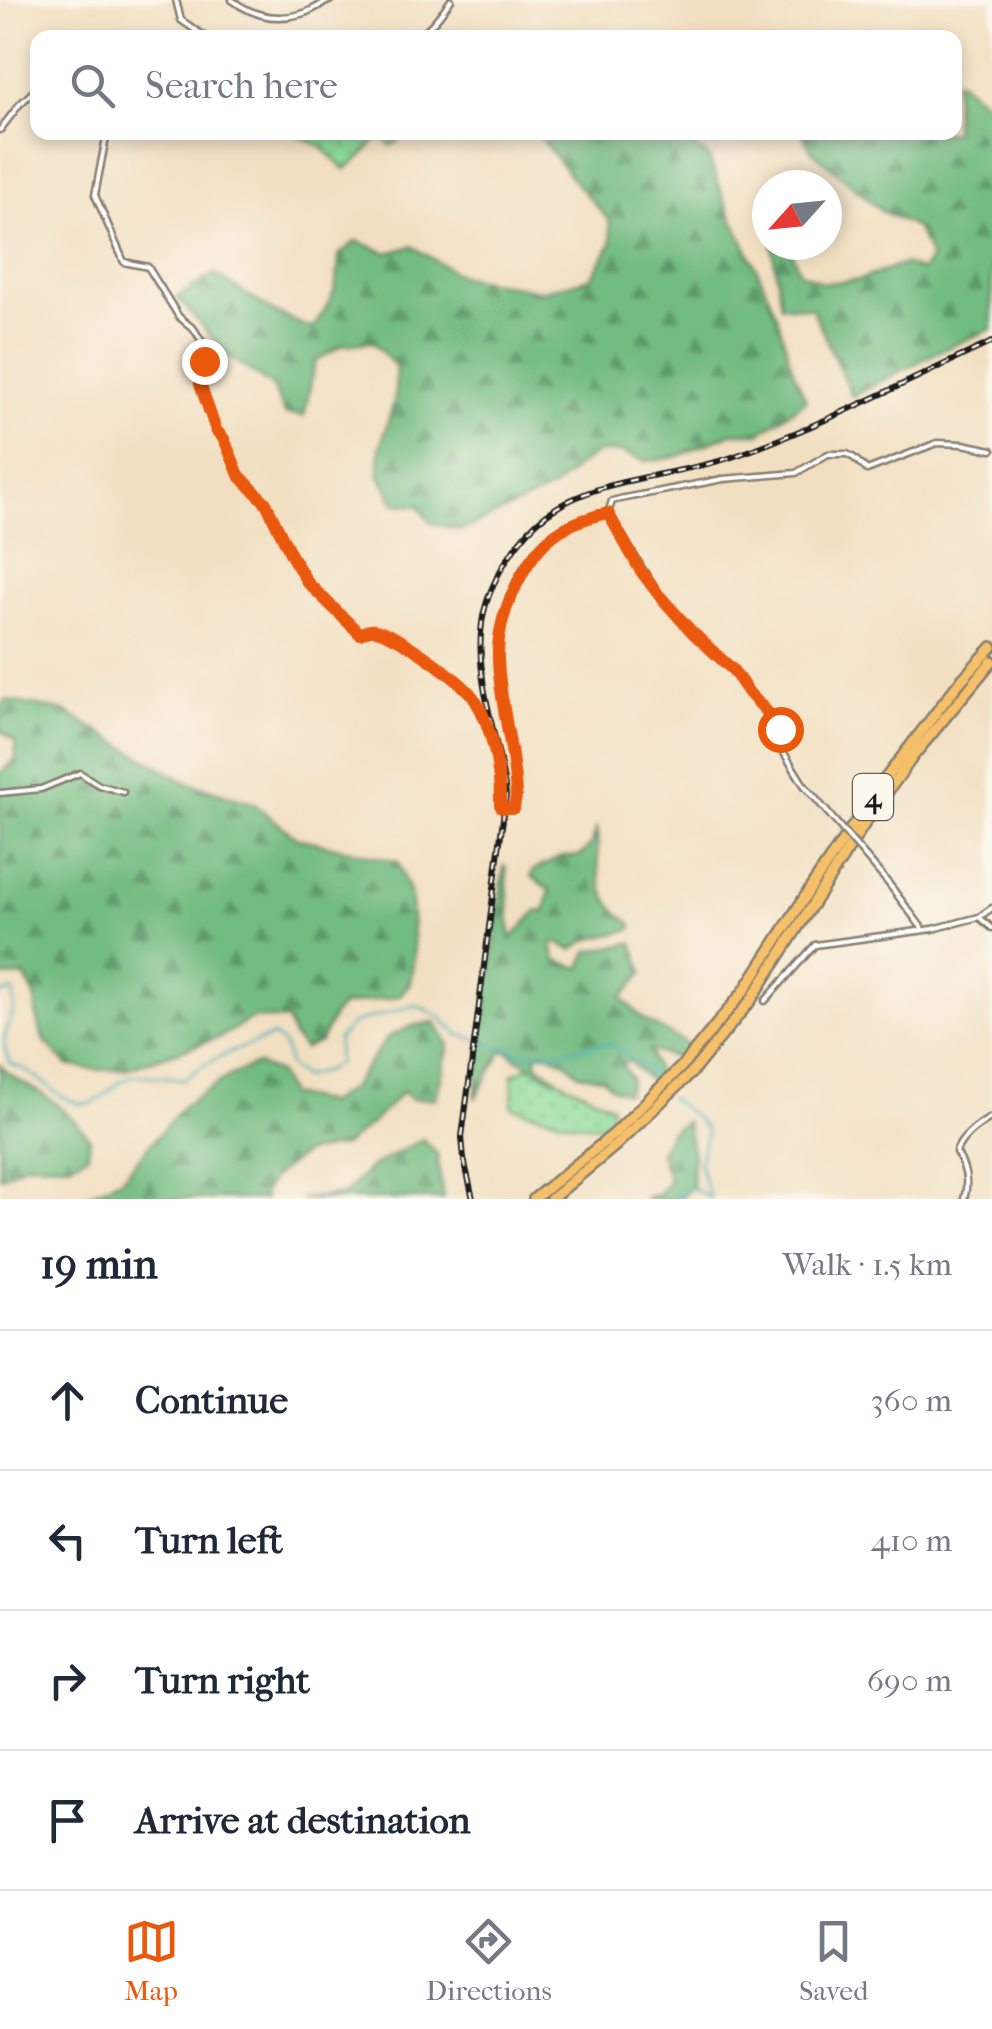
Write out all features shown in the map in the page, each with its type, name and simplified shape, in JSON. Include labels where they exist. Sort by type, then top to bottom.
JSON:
[{"type":"highway","name":"4","points":[[534,1199],[614,1134],[682,1065],[744,991],[882,782],[992,647]]},
{"type":"highway","name":"4","points":[[551,1199],[616,1145],[692,1072],[751,1000],[819,892],[914,755],[992,661]]},
{"type":"street","points":[[176,0],[181,20],[195,30]]},
{"type":"street","points":[[232,0],[254,14],[274,18],[304,14],[331,0]]},
{"type":"street","points":[[426,30],[451,0]]},
{"type":"street","points":[[0,130],[30,95]]},
{"type":"street","points":[[106,140],[95,188],[97,204],[124,262],[147,266],[179,317],[199,336],[204,361],[200,384],[216,430],[224,439],[239,475],[266,503],[302,574],[324,601],[360,634],[375,630],[408,644],[472,695],[489,733],[502,808],[514,808],[516,797],[498,664],[498,640],[506,606],[524,568],[540,546],[566,526],[608,513]]},
{"type":"street","points":[[923,929],[804,785],[784,753],[779,726],[733,670],[658,594],[608,513],[612,501],[724,479],[796,473],[828,454],[847,454],[867,470],[936,443],[992,450]]},
{"type":"street","points":[[0,793],[43,789],[80,773],[99,785],[123,792]]},
{"type":"street","points":[[764,1001],[815,945],[933,929],[979,917],[992,908]]},
{"type":"street","points":[[979,917],[992,928]]},
{"type":"street","points":[[964,1199],[966,1176],[956,1152],[958,1146],[974,1128],[992,1118]]},
{"type":"green space","points":[[962,84],[992,108],[992,329],[852,396],[812,308],[781,305],[774,260],[795,260],[800,272],[823,283],[859,280],[904,264],[922,271],[931,258],[917,229],[882,211],[842,177],[842,170],[834,170],[811,150],[806,140],[962,140]]},
{"type":"green space","points":[[308,140],[376,140],[345,169],[322,147]]},
{"type":"green space","points":[[542,140],[687,140],[708,156],[777,317],[806,400],[760,433],[731,433],[676,457],[646,461],[621,452],[599,452],[552,489],[462,530],[431,523],[419,506],[395,504],[379,474],[380,448],[395,399],[396,367],[373,342],[342,345],[315,362],[304,416],[285,414],[272,386],[227,355],[177,297],[214,274],[276,313],[312,329],[333,295],[339,255],[356,241],[388,253],[412,246],[460,276],[541,291],[591,278],[612,243],[609,220]]},
{"type":"green space","points":[[5,700],[64,711],[185,782],[253,803],[297,838],[398,862],[411,898],[414,957],[410,983],[399,996],[342,1006],[320,1042],[304,1049],[292,1035],[287,1020],[253,1018],[220,1037],[126,1069],[67,1065],[43,1039],[35,995],[24,976],[0,977],[0,773],[16,759],[15,741],[0,730],[0,707]]},
{"type":"green space","points":[[597,827],[599,870],[605,893],[620,915],[633,925],[631,930],[587,940],[573,950],[555,942],[552,945],[556,960],[581,968],[588,951],[633,943],[643,973],[622,998],[644,1020],[687,1044],[689,1054],[679,1059],[649,1050],[658,1076],[655,1081],[628,1060],[622,1064],[631,1079],[627,1093],[612,1088],[603,1078],[579,1074],[566,1062],[544,1052],[537,1054],[536,1063],[555,1080],[502,1051],[475,1099],[504,866],[511,939],[537,911],[545,912],[550,890],[531,876],[534,870],[561,857],[580,856],[591,845]]},
{"type":"green space","points":[[435,1022],[449,1045],[436,1098],[412,1099],[402,1092],[343,1146],[305,1153],[274,1176],[262,1194],[265,1199],[80,1199],[122,1178],[183,1106],[229,1076],[257,1064],[278,1073],[289,1095],[328,1103],[351,1088],[389,1036]]},
{"type":"green space","points":[[0,1065],[74,1120],[90,1139],[88,1154],[71,1164],[27,1163],[0,1177]]},
{"type":"green space","points":[[530,1066],[611,1105],[611,1117],[600,1126],[512,1107],[513,1074]]},
{"type":"green space","points":[[686,1121],[693,1155],[692,1186],[680,1199],[643,1199],[658,1194],[669,1180],[660,1152],[670,1132]]},
{"type":"green space","points":[[423,1139],[437,1154],[443,1199],[299,1199],[343,1195],[371,1167]]},
{"type":"waterway","points":[[0,994],[13,991],[14,1007],[4,1045],[10,1063],[77,1103],[93,1103],[130,1077],[185,1079],[215,1059],[273,1036],[284,1045],[289,1066],[302,1077],[326,1071],[337,1064],[338,1039],[353,1023],[416,1005],[439,1016],[458,1034],[522,1054],[550,1054],[610,1044],[649,1070],[658,1083]]},
{"type":"waterway","points":[[669,1098],[696,1118],[707,1132],[699,1162],[710,1199]]},
{"type":"waterway","points":[[676,1199],[693,1188],[709,1198]]},
{"type":"railway","points":[[473,1199],[462,1137],[506,795],[484,688],[480,645],[485,608],[505,562],[536,523],[568,501],[614,484],[712,463],[768,444],[992,342]]},
{"type":"route","points":[[204,361],[200,382],[216,430],[241,478],[266,503],[308,583],[360,634],[375,630],[408,644],[472,695],[489,733],[502,808],[514,808],[516,804],[498,664],[498,640],[506,606],[524,568],[540,546],[566,526],[586,518],[608,513],[658,594],[733,670],[780,729]]}]
